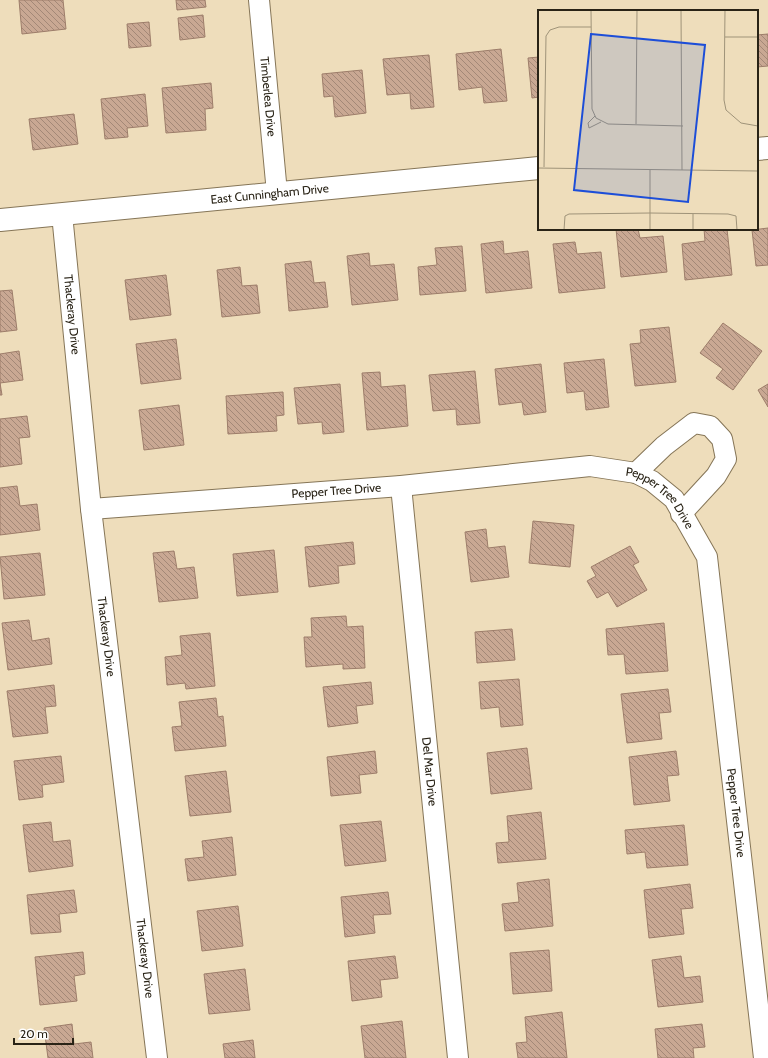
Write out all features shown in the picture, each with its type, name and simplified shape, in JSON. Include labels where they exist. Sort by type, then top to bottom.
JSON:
[{"type":"street","name":"Timberlea Drive","points":[[259,0],[277,193]]},
{"type":"street","points":[[758,149],[768,148]]},
{"type":"street","name":"East Cunningham Drive","points":[[0,220],[538,168]]},
{"type":"street","name":"Thackeray Drive","points":[[62,214],[91,509],[157,1058]]},
{"type":"street","points":[[636,473],[664,446],[694,424],[710,426],[722,439],[726,459],[716,476],[681,514]]},
{"type":"street","name":"Pepper Tree Drive","points":[[91,509],[401,486],[590,466],[636,473],[652,481],[674,499],[681,514],[707,557],[764,1058]]},
{"type":"street","name":"Del Mar Drive","points":[[401,486],[458,1058]]},
{"type":"building","points":[[19,0],[63,0],[66,29],[22,34]]},
{"type":"building","points":[[176,0],[205,0],[206,7],[177,10]]},
{"type":"building","points":[[203,15],[205,37],[180,40],[178,18]]},
{"type":"building","points":[[149,22],[151,46],[129,48],[127,24]]},
{"type":"building","points":[[768,34],[768,66],[758,67],[758,35]]},
{"type":"building","points":[[501,49],[507,101],[484,103],[482,87],[459,90],[456,54]]},
{"type":"building","points":[[429,55],[434,107],[411,109],[410,93],[387,95],[383,59]]},
{"type":"building","points":[[538,57],[538,97],[532,98],[528,58]]},
{"type":"building","points":[[362,70],[366,113],[335,117],[333,96],[324,97],[322,74]]},
{"type":"building","points":[[211,83],[213,108],[205,109],[206,130],[166,133],[162,88]]},
{"type":"building","points":[[145,94],[148,126],[127,128],[128,137],[105,139],[101,99]]},
{"type":"building","points":[[74,114],[78,144],[33,150],[29,119]]},
{"type":"building","points":[[768,228],[768,265],[756,266],[752,230]]},
{"type":"building","points":[[616,230],[638,230],[640,238],[663,236],[667,272],[621,277]]},
{"type":"building","points":[[704,230],[727,230],[732,275],[685,280],[682,244],[705,241]]},
{"type":"building","points":[[503,241],[504,254],[528,251],[532,288],[486,293],[481,244]]},
{"type":"building","points":[[575,242],[577,254],[601,252],[605,288],[559,293],[553,244]]},
{"type":"building","points":[[462,246],[466,291],[420,295],[418,267],[437,265],[435,248]]},
{"type":"building","points":[[369,253],[370,266],[394,264],[398,300],[352,305],[347,256]]},
{"type":"building","points":[[311,261],[314,283],[325,282],[328,307],[289,311],[285,264]]},
{"type":"building","points":[[240,267],[242,286],[257,285],[260,313],[222,317],[217,270]]},
{"type":"building","points":[[166,275],[171,315],[130,320],[125,280]]},
{"type":"building","points":[[12,290],[17,330],[0,332],[0,291]]},
{"type":"building","points":[[723,323],[762,351],[733,390],[716,378],[723,369],[700,353]]},
{"type":"building","points":[[669,327],[676,382],[635,386],[630,344],[641,343],[640,330]]},
{"type":"building","points":[[176,339],[181,379],[141,384],[136,344]]},
{"type":"building","points":[[19,351],[23,380],[0,383],[0,354]]},
{"type":"building","points":[[604,359],[609,407],[586,410],[584,391],[567,393],[564,363]]},
{"type":"building","points":[[541,364],[546,412],[524,415],[522,402],[499,405],[495,369]]},
{"type":"building","points":[[475,371],[480,423],[457,425],[456,409],[433,411],[429,375]]},
{"type":"building","points":[[380,372],[381,387],[405,385],[408,426],[367,430],[362,373]]},
{"type":"building","points":[[0,383],[2,395],[0,395]]},
{"type":"building","points":[[340,384],[344,432],[323,434],[322,422],[298,424],[294,388]]},
{"type":"building","points":[[768,384],[768,407],[758,390]]},
{"type":"building","points":[[283,392],[284,415],[276,416],[277,431],[228,434],[226,396]]},
{"type":"building","points":[[179,405],[184,445],[144,450],[139,410]]},
{"type":"building","points":[[27,416],[30,437],[19,438],[22,464],[0,467],[0,419]]},
{"type":"building","points":[[17,486],[20,506],[37,504],[40,530],[0,535],[0,488]]},
{"type":"building","points":[[533,521],[574,525],[570,567],[529,563]]},
{"type":"building","points":[[486,529],[488,548],[505,546],[509,577],[471,582],[465,532]]},
{"type":"building","points":[[353,542],[355,564],[338,566],[339,583],[309,587],[305,547]]},
{"type":"building","points":[[630,546],[639,562],[633,565],[647,590],[617,607],[608,592],[597,598],[587,581],[596,576],[591,567]]},
{"type":"building","points":[[274,550],[278,592],[237,596],[233,554]]},
{"type":"building","points":[[174,551],[177,569],[194,567],[198,598],[159,602],[153,553]]},
{"type":"building","points":[[40,553],[45,595],[4,599],[0,557]]},
{"type":"building","points":[[346,616],[347,627],[363,626],[365,668],[343,669],[343,664],[306,667],[304,637],[312,637],[311,618]]},
{"type":"building","points":[[29,620],[32,641],[49,638],[52,664],[8,670],[2,623]]},
{"type":"building","points":[[664,623],[668,671],[626,674],[624,654],[608,655],[606,629]]},
{"type":"building","points":[[512,629],[515,660],[477,663],[475,632]]},
{"type":"building","points":[[210,633],[215,686],[186,689],[185,683],[167,685],[165,657],[182,655],[180,636]]},
{"type":"building","points":[[519,679],[523,725],[501,727],[499,707],[481,709],[479,682]]},
{"type":"building","points":[[371,682],[373,704],[356,706],[358,723],[328,727],[323,687]]},
{"type":"building","points":[[54,685],[56,706],[45,707],[48,733],[13,737],[7,691]]},
{"type":"building","points":[[668,689],[671,712],[659,713],[662,739],[627,743],[621,694]]},
{"type":"building","points":[[216,698],[218,717],[223,716],[226,746],[175,751],[172,727],[182,726],[179,702]]},
{"type":"building","points":[[527,748],[532,789],[491,794],[487,753]]},
{"type":"building","points":[[375,751],[377,773],[359,775],[361,793],[331,796],[327,757]]},
{"type":"building","points":[[676,751],[679,775],[667,776],[670,801],[634,805],[629,757]]},
{"type":"building","points":[[61,756],[64,782],[42,785],[43,797],[19,800],[14,761]]},
{"type":"building","points":[[226,771],[231,812],[190,816],[185,776]]},
{"type":"building","points":[[541,812],[546,859],[498,863],[496,843],[509,842],[507,816]]},
{"type":"building","points":[[381,821],[386,861],[345,866],[340,825]]},
{"type":"building","points":[[51,822],[53,842],[70,840],[73,866],[29,872],[23,825]]},
{"type":"building","points":[[684,825],[688,865],[647,868],[645,852],[627,854],[625,830]]},
{"type":"building","points":[[232,837],[236,875],[188,881],[185,859],[204,857],[202,841]]},
{"type":"building","points":[[549,879],[553,926],[505,931],[502,904],[519,902],[517,883]]},
{"type":"building","points":[[690,884],[693,908],[681,909],[684,934],[649,938],[644,890]]},
{"type":"building","points":[[74,890],[77,912],[59,914],[61,932],[31,934],[27,895]]},
{"type":"building","points":[[388,892],[391,914],[373,915],[375,933],[345,937],[341,897]]},
{"type":"building","points":[[238,906],[243,946],[202,951],[197,911]]},
{"type":"building","points":[[549,950],[552,991],[513,994],[510,953]]},
{"type":"building","points":[[83,952],[85,974],[74,976],[77,1001],[40,1005],[35,957]]},
{"type":"building","points":[[395,956],[398,978],[380,980],[382,997],[352,1001],[348,961]]},
{"type":"building","points":[[681,956],[684,978],[700,976],[703,1002],[658,1007],[652,960]]},
{"type":"building","points":[[245,969],[250,1010],[209,1014],[204,974]]},
{"type":"building","points":[[562,1012],[567,1058],[518,1058],[516,1043],[527,1042],[525,1017]]},
{"type":"building","points":[[402,1021],[406,1058],[365,1058],[361,1026]]},
{"type":"building","points":[[72,1024],[74,1044],[91,1042],[93,1058],[48,1058],[44,1028]]},
{"type":"building","points":[[702,1024],[705,1047],[693,1048],[694,1058],[658,1058],[655,1029]]},
{"type":"building","points":[[253,1040],[255,1058],[225,1058],[223,1044]]}]
